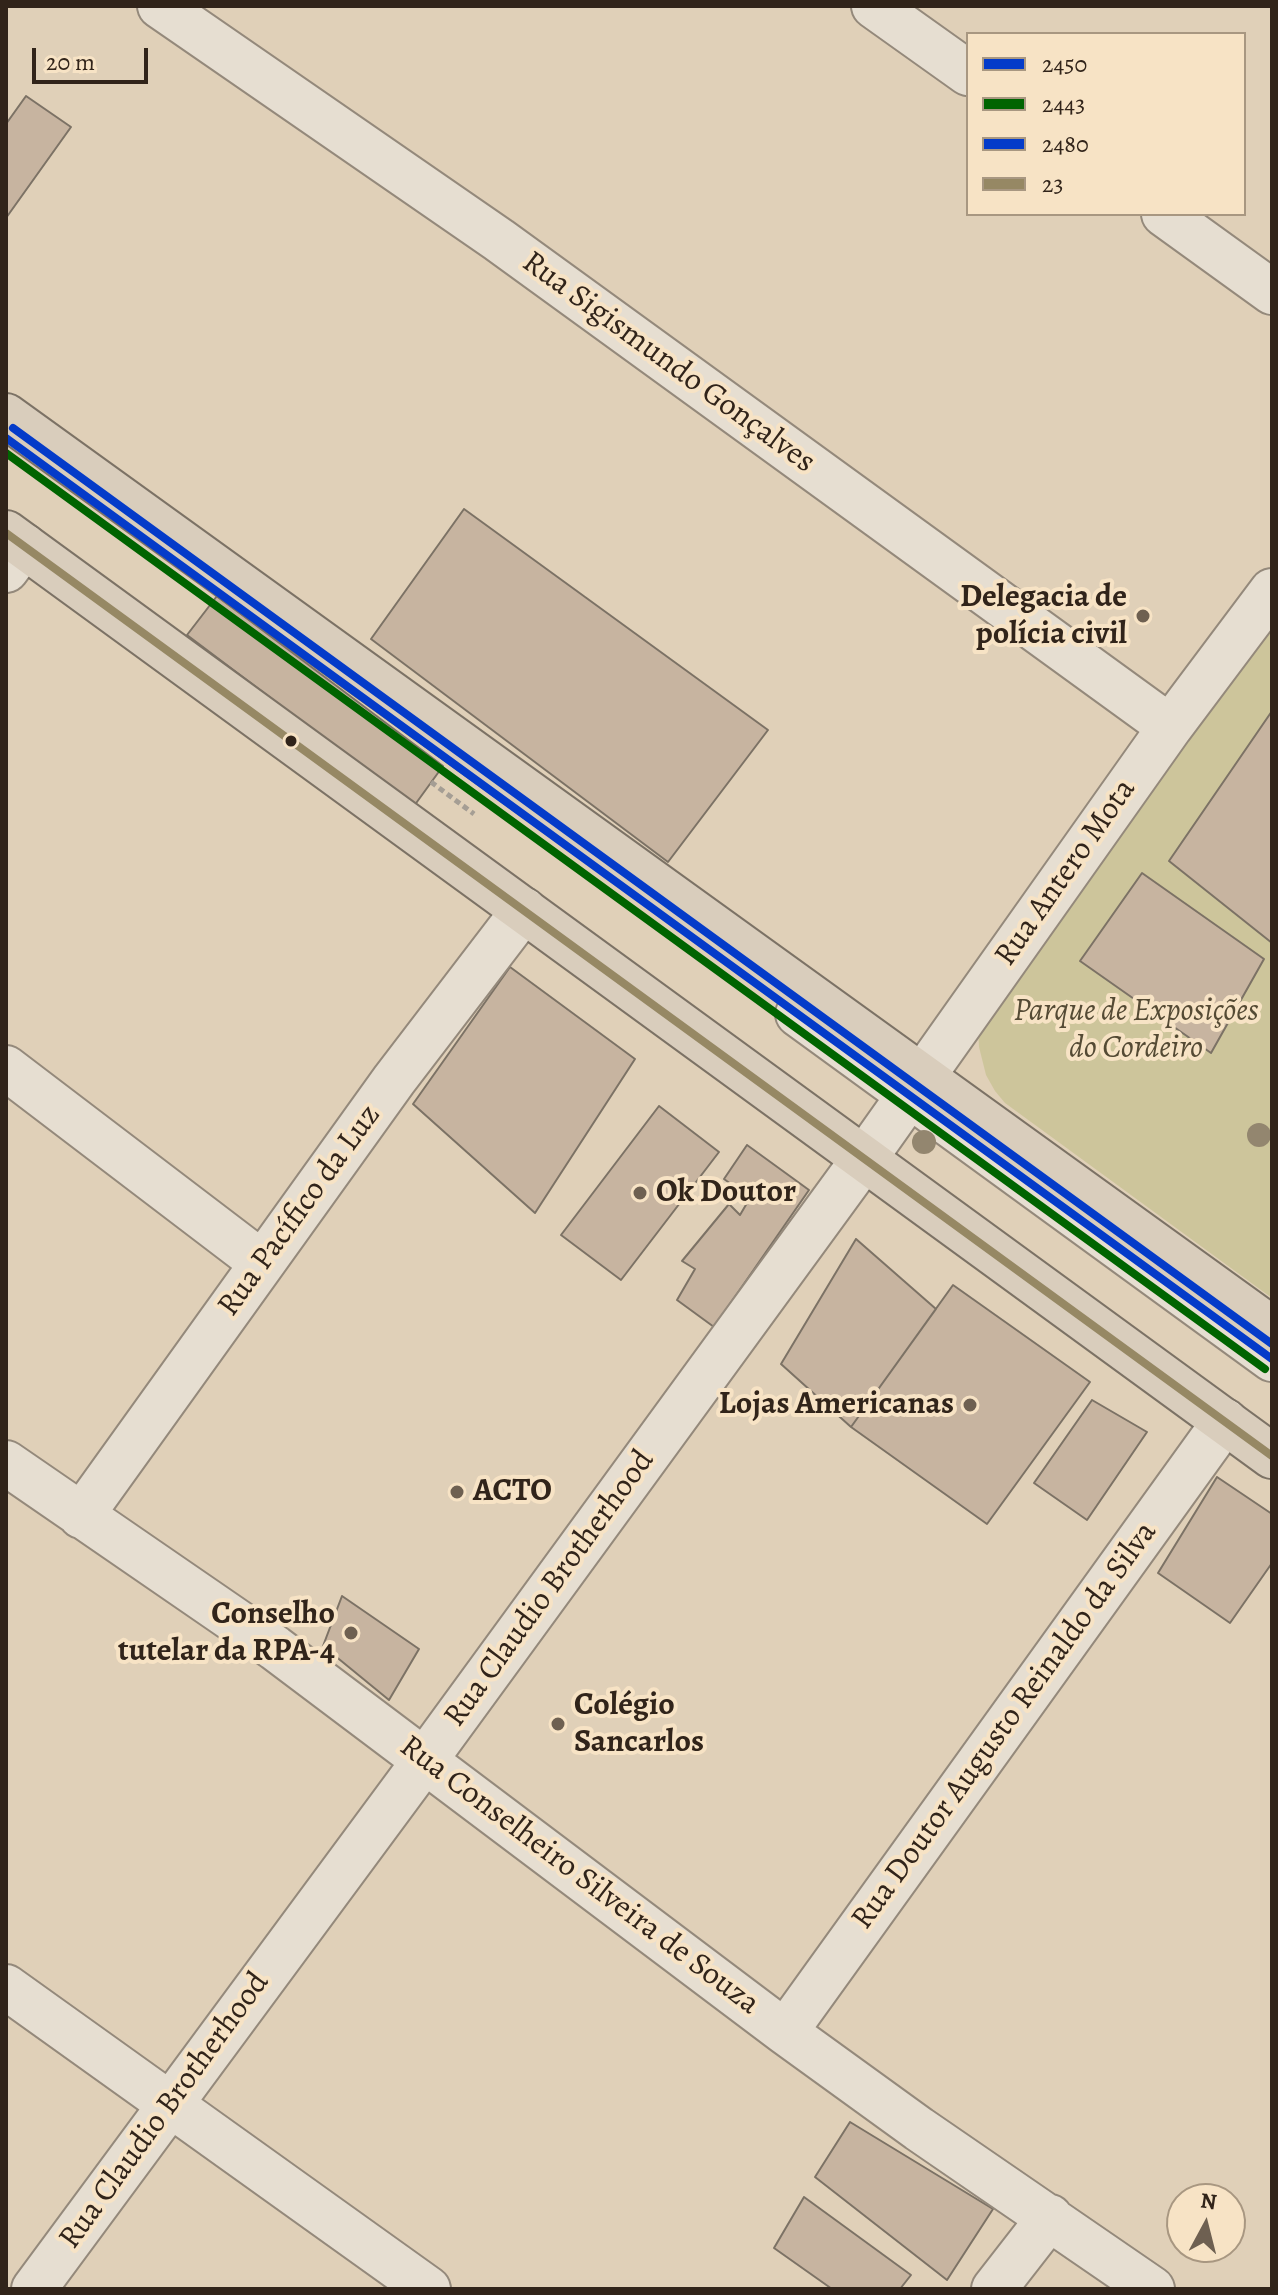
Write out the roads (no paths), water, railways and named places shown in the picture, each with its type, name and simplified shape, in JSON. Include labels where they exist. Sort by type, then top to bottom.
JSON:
[{"type":"main road","points":[[6,416],[916,1086],[1272,1329]]},
{"type":"main road","points":[[10,540],[524,910],[869,1151],[1272,1456]]},
{"type":"street","name":"Rua Sigismundo Gonçalves","points":[[160,6],[499,240],[1170,727]]},
{"type":"street","points":[[874,6],[966,72]]},
{"type":"street","points":[[1167,216],[1272,292]]},
{"type":"street","points":[[6,438],[916,1086],[1272,1359]]},
{"type":"street","points":[[10,540],[869,1151],[1272,1433]]},
{"type":"street","name":"Rua Antero Mota","points":[[869,1151],[1170,727],[1272,591]]},
{"type":"street","name":"Rua Pacífico da Luz","points":[[81,1516],[394,1080],[524,910]]},
{"type":"street","points":[[6,1068],[262,1263]]},
{"type":"street","name":"Rua Claudio Brotherhood","points":[[34,2289],[869,1151]]},
{"type":"street","name":"Rua Doutor Augusto Reinaldo da Silva","points":[[785,2032],[1225,1421]]},
{"type":"street","name":"Rua Conselheiro Silveira de Souza","points":[[6,1463],[275,1648],[785,2032],[919,2129],[1152,2289]]},
{"type":"street","points":[[6,1987],[428,2289]]},
{"type":"street","points":[[994,2289],[1050,2217]]},
{"type":"place","name":"Delegacia de polícia civil","points":[[1143,616]]},
{"type":"place","name":"Ok Doutor","points":[[640,1193]]},
{"type":"place","name":"Lojas Americanas","points":[[970,1405]]},
{"type":"place","name":"ACTO","points":[[457,1492]]},
{"type":"place","name":"Conselho tutelar da RPA-4","points":[[351,1633]]},
{"type":"place","name":"Colégio Sancarlos","points":[[558,1724]]},
{"type":"park label","name":"Parque de Exposições do Cordeiro","points":[[1136,1030]]}]
